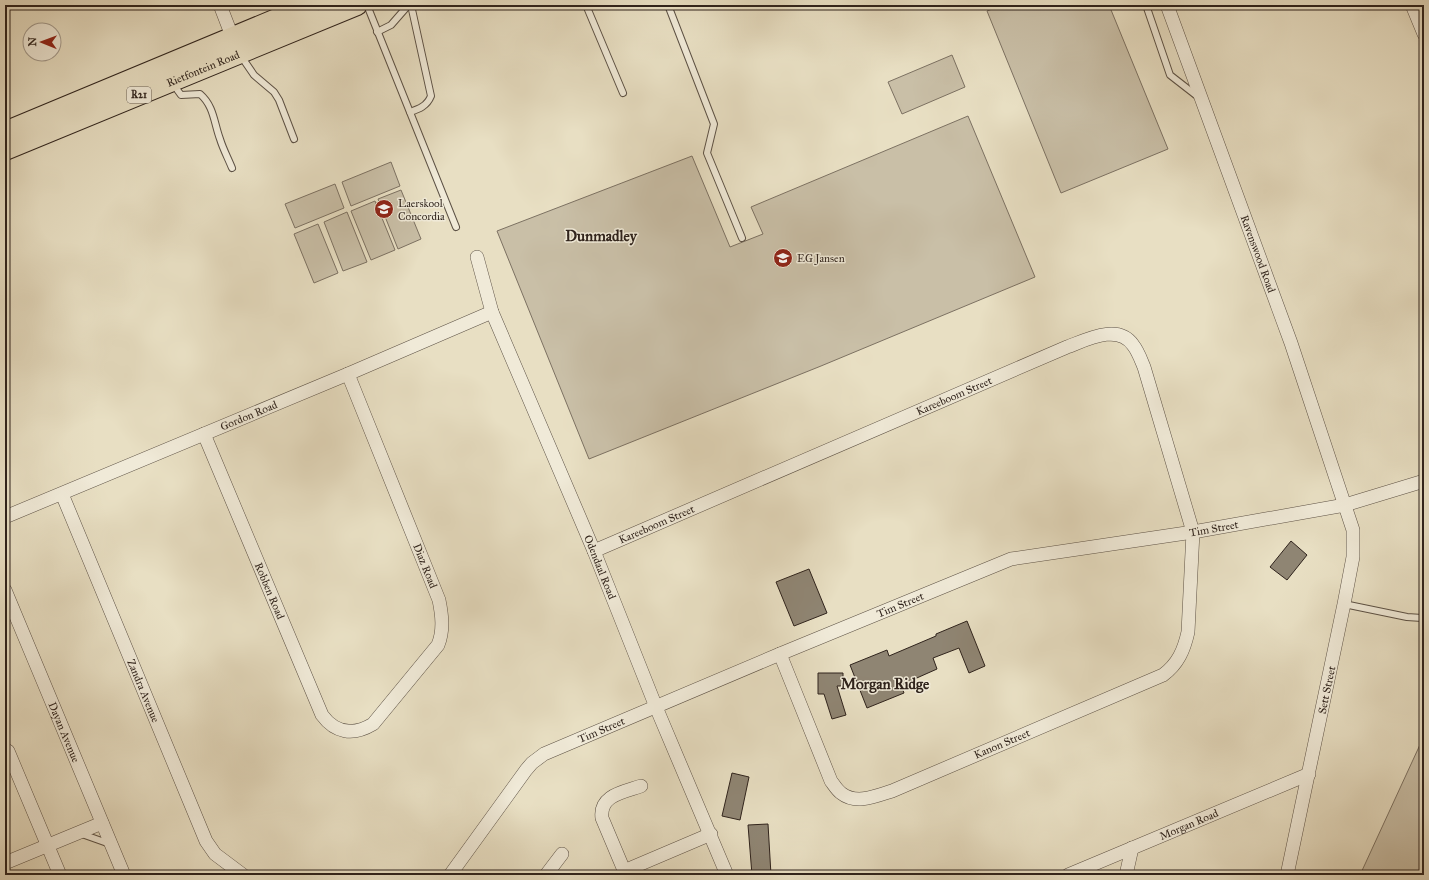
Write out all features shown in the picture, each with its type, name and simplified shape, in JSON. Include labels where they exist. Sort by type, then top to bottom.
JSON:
[{"type":"main road","name":"Rietfontein Road","points":[[5,150],[236,46],[310,5]]},
{"type":"main road","name":"Rietfontein Road","points":[[236,46],[357,5]]},
{"type":"main road","name":"Rietfontein Road","points":[[5,132],[165,78]]},
{"type":"street","points":[[220,5],[236,46]]},
{"type":"street","name":"Ravenswood Road","points":[[1167,5],[1291,343],[1345,505]]},
{"type":"street","points":[[1412,5],[1424,34]]},
{"type":"street","name":"Odendaal Road","points":[[477,257],[492,312],[594,551],[656,707],[711,834],[727,875]]},
{"type":"street","name":"Gordon Road","points":[[5,517],[348,374],[492,312]]},
{"type":"street","name":"Kareeboom Street","points":[[594,551],[1067,347],[1103,335],[1115,334],[1124,337],[1133,344],[1144,367],[1193,532]]},
{"type":"street","name":"Diaz Road","points":[[348,374],[439,600],[442,615],[441,636],[438,645],[373,724],[358,731],[351,732]]},
{"type":"street","name":"Robben Road","points":[[204,434],[322,715],[329,724],[351,732]]},
{"type":"street","name":"Tim Street","points":[[450,875],[526,770],[532,763],[544,754],[780,654],[1011,560],[1193,532],[1345,505],[1424,481]]},
{"type":"street","name":"Zandra Avenue","points":[[62,494],[206,841],[215,854],[243,875]]},
{"type":"street","name":"Sett Street","points":[[1287,875],[1353,557],[1353,530],[1345,505]]},
{"type":"street","name":"Kanon Street","points":[[780,654],[831,781],[840,793],[849,798],[859,799],[892,791],[1163,675],[1171,669],[1185,647],[1188,632],[1193,532]]},
{"type":"street","name":"Dayan Avenue","points":[[5,590],[124,875]]},
{"type":"street","points":[[8,752],[60,875]]},
{"type":"street","name":"Morgan Road","points":[[1068,875],[1309,774]]},
{"type":"street","points":[[641,786],[605,801],[601,812],[602,818],[625,873],[711,834]]},
{"type":"street","points":[[5,863],[102,823]]},
{"type":"street","points":[[1126,875],[1132,848]]},
{"type":"street","points":[[546,875],[562,854]]},
{"type":"lane","points":[[367,5],[456,227]]},
{"type":"lane","points":[[378,32],[391,25],[405,8],[411,5],[431,96],[429,102],[425,106],[410,112]]},
{"type":"lane","points":[[586,5],[623,93]]},
{"type":"lane","points":[[668,5],[714,124],[707,153],[742,238]]},
{"type":"lane","points":[[1146,5],[1170,75],[1202,99]]},
{"type":"lane","points":[[236,46],[254,75],[274,92],[279,100],[294,139]]},
{"type":"lane","points":[[165,78],[181,95],[200,94],[205,98],[211,107],[220,140],[232,168]]},
{"type":"lane","points":[[1344,604],[1407,617],[1422,618],[1424,616]]},
{"type":"lane","points":[[78,832],[112,845]]},
{"type":"shaded area","points":[[1002,5],[1109,5],[1168,149],[1061,193],[987,11]]},
{"type":"shaded area","points":[[952,55],[965,87],[902,114],[888,82]]},
{"type":"shaded area","points":[[968,116],[1035,277],[821,366],[589,459],[497,231],[692,156],[730,247],[763,234],[751,207]]},
{"type":"shaded area","points":[[391,162],[400,186],[351,206],[342,182]]},
{"type":"shaded area","points":[[335,184],[344,208],[295,228],[285,204]]},
{"type":"shaded area","points":[[401,190],[421,239],[398,249],[378,199]]},
{"type":"shaded area","points":[[375,201],[395,250],[371,260],[351,211]]},
{"type":"shaded area","points":[[347,212],[367,262],[343,271],[324,222]]},
{"type":"shaded area","points":[[318,224],[338,273],[314,283],[294,234]]},
{"type":"shaded area","points":[[1424,736],[1424,875],[1360,875]]},
{"type":"building","points":[[1291,541],[1307,555],[1287,580],[1270,567]]},
{"type":"building","points":[[809,569],[827,613],[794,626],[776,582]]},
{"type":"building","points":[[967,621],[985,666],[969,673],[959,648],[933,658],[937,669],[901,685],[904,693],[867,708],[850,665],[887,650],[889,656]]},
{"type":"building","points":[[818,673],[843,673],[843,686],[837,686],[846,715],[832,719],[824,694],[818,694]]},
{"type":"building","points":[[732,773],[749,777],[740,820],[722,816]]},
{"type":"building","points":[[768,824],[771,875],[752,875],[748,825]]},
{"type":"place","name":"Laerskool Concordia","points":[[384,209]]},
{"type":"place","name":"EG Jansen","points":[[783,258]]},
{"type":"district","name":"Dunmadley","points":[[601,236]]},
{"type":"district","name":"Morgan Ridge","points":[[885,684]]}]
